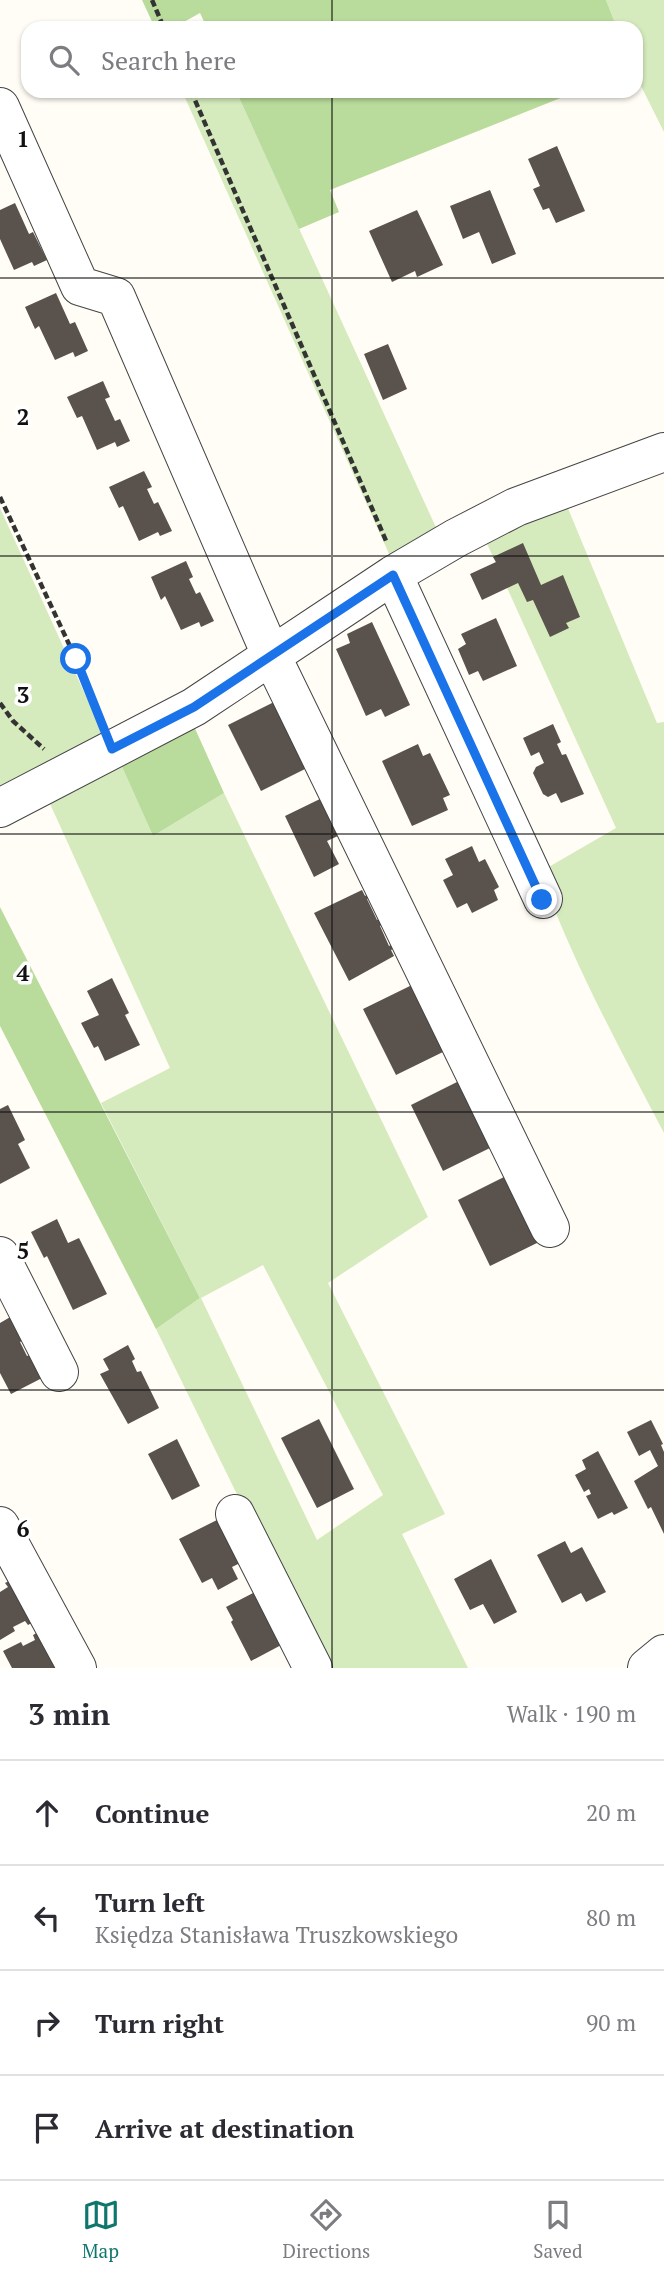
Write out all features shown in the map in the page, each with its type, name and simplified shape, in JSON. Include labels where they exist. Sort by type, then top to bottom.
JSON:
[{"type":"street","points":[[0,107],[80,286],[116,298],[271,655],[550,1228]]},
{"type":"street","points":[[0,808],[194,707],[396,573],[516,507],[664,452]]},
{"type":"street","points":[[396,573],[542,900]]},
{"type":"street","points":[[0,1256],[59,1372]]},
{"type":"street","points":[[234,1514],[313,1668]]},
{"type":"street","points":[[0,1526],[77,1668]]},
{"type":"street","points":[[646,1668],[664,1654]]},
{"type":"path","points":[[152,0],[161,21]]},
{"type":"path","points":[[194,98],[396,573]]},
{"type":"path","points":[[0,497],[76,659],[112,749]]},
{"type":"path","points":[[0,703],[13,721],[68,772]]},
{"type":"green space","points":[[142,0],[606,0],[614,21],[204,21],[200,13],[186,21],[152,21]]},
{"type":"green space","points":[[606,0],[664,0],[664,132],[643,90],[643,21],[614,21]]},
{"type":"green space","points":[[185,98],[239,98],[439,534],[394,565]]},
{"type":"green space","points":[[239,98],[560,98],[330,190],[339,212],[299,229]]},
{"type":"green space","points":[[567,506],[657,723],[664,722],[664,1133],[582,972],[540,872],[616,828],[484,537]]},
{"type":"green space","points":[[0,508],[104,736],[0,797]]},
{"type":"green space","points":[[193,724],[224,793],[153,836],[119,760]]},
{"type":"green space","points":[[119,760],[153,836],[224,793],[428,1217],[328,1283],[445,1514],[402,1534],[468,1668],[322,1668],[156,1329],[200,1298],[101,1103],[170,1068],[46,795]],"holes":[[[263,1265],[383,1495],[317,1540],[201,1298]]]},
{"type":"green space","points":[[0,907],[200,1298],[156,1329],[0,1026]]},
{"type":"building","points":[[557,146],[585,211],[556,223],[549,208],[543,210],[533,189],[540,186],[528,159]]},
{"type":"building","points":[[490,190],[516,254],[492,264],[479,232],[463,239],[450,206]]},
{"type":"building","points":[[15,203],[29,234],[33,232],[47,260],[34,266],[32,262],[14,270],[0,239],[0,210]]},
{"type":"building","points":[[417,210],[443,265],[417,277],[415,271],[392,282],[369,231]]},
{"type":"building","points":[[56,293],[70,324],[75,322],[88,351],[75,357],[73,352],[55,360],[39,326],[35,329],[25,307]]},
{"type":"building","points":[[388,344],[407,389],[383,400],[364,354]]},
{"type":"building","points":[[103,381],[110,397],[105,399],[115,421],[120,419],[130,441],[117,447],[115,442],[97,450],[82,416],[77,418],[67,397]]},
{"type":"building","points":[[144,471],[152,487],[147,489],[154,504],[158,502],[172,531],[160,536],[158,532],[139,541],[123,506],[119,508],[109,487]]},
{"type":"building","points":[[523,543],[541,585],[563,575],[580,617],[566,623],[569,628],[550,637],[533,600],[527,602],[518,583],[482,600],[470,574],[496,562],[493,557]]},
{"type":"building","points":[[186,561],[193,577],[189,579],[196,594],[200,592],[214,621],[201,627],[199,622],[181,630],[165,596],[161,600],[151,577]]},
{"type":"building","points":[[496,618],[517,666],[483,681],[478,671],[469,675],[458,649],[466,644],[461,634]]},
{"type":"building","points":[[372,622],[410,705],[385,717],[381,709],[366,716],[336,649],[350,643],[347,634]]},
{"type":"building","points":[[274,702],[307,768],[261,791],[228,725]]},
{"type":"building","points":[[553,724],[561,742],[557,744],[562,755],[566,754],[584,794],[561,803],[556,793],[548,797],[543,794],[533,773],[536,767],[544,763],[539,752],[531,756],[523,738]]},
{"type":"building","points":[[418,744],[423,756],[430,753],[450,795],[443,798],[448,810],[412,826],[382,761]]},
{"type":"building","points":[[322,798],[340,835],[327,841],[339,864],[314,877],[285,816]]},
{"type":"building","points":[[472,846],[479,862],[485,859],[499,887],[494,890],[498,900],[472,913],[467,903],[457,908],[443,880],[453,875],[445,859]]},
{"type":"building","points":[[362,890],[365,896],[369,894],[371,897],[367,899],[377,920],[381,918],[383,924],[380,926],[389,946],[393,944],[395,948],[391,950],[394,956],[349,981],[314,913]]},
{"type":"building","points":[[112,978],[129,1013],[125,1015],[140,1045],[105,1061],[98,1046],[94,1048],[81,1023],[99,1015],[87,991]]},
{"type":"building","points":[[414,984],[419,995],[416,997],[438,1042],[442,1040],[447,1050],[396,1075],[363,1009]]},
{"type":"building","points":[[461,1080],[494,1146],[443,1171],[411,1105]]},
{"type":"building","points":[[8,1105],[25,1140],[18,1144],[30,1168],[0,1184],[0,1109]]},
{"type":"building","points":[[508,1175],[541,1241],[490,1266],[458,1200]]},
{"type":"building","points":[[57,1219],[68,1243],[79,1238],[107,1294],[73,1310],[47,1256],[44,1258],[31,1232]]},
{"type":"building","points":[[12,1316],[24,1340],[20,1342],[27,1356],[32,1354],[44,1377],[11,1394],[0,1373],[0,1323]]},
{"type":"building","points":[[128,1345],[135,1359],[132,1361],[137,1372],[141,1371],[159,1408],[128,1424],[100,1374],[109,1370],[103,1359]]},
{"type":"building","points":[[319,1419],[354,1489],[317,1508],[281,1438]]},
{"type":"building","points":[[651,1420],[664,1452],[664,1534],[634,1481],[658,1466],[650,1450],[639,1456],[627,1432]]},
{"type":"building","points":[[177,1439],[200,1486],[172,1500],[148,1454]]},
{"type":"building","points":[[598,1451],[628,1508],[598,1519],[586,1496],[591,1494],[589,1489],[584,1492],[575,1475],[586,1469],[582,1460]]},
{"type":"building","points":[[221,1518],[244,1561],[232,1567],[238,1579],[218,1590],[212,1578],[202,1583],[179,1539]]},
{"type":"building","points":[[565,1541],[571,1553],[582,1547],[606,1592],[586,1602],[581,1593],[562,1603],[537,1555]]},
{"type":"building","points":[[491,1559],[517,1612],[494,1624],[483,1604],[470,1610],[454,1579]]},
{"type":"building","points":[[17,1577],[39,1619],[28,1625],[25,1621],[13,1627],[15,1631],[0,1640],[0,1592],[8,1587],[5,1583]]},
{"type":"building","points":[[255,1592],[285,1643],[251,1661],[226,1607]]},
{"type":"building","points":[[44,1629],[65,1668],[12,1668],[3,1651],[21,1642],[23,1646],[35,1640],[33,1635]]},
{"type":"route","points":[[76,659],[112,749],[194,707],[393,575],[542,900]]}]
